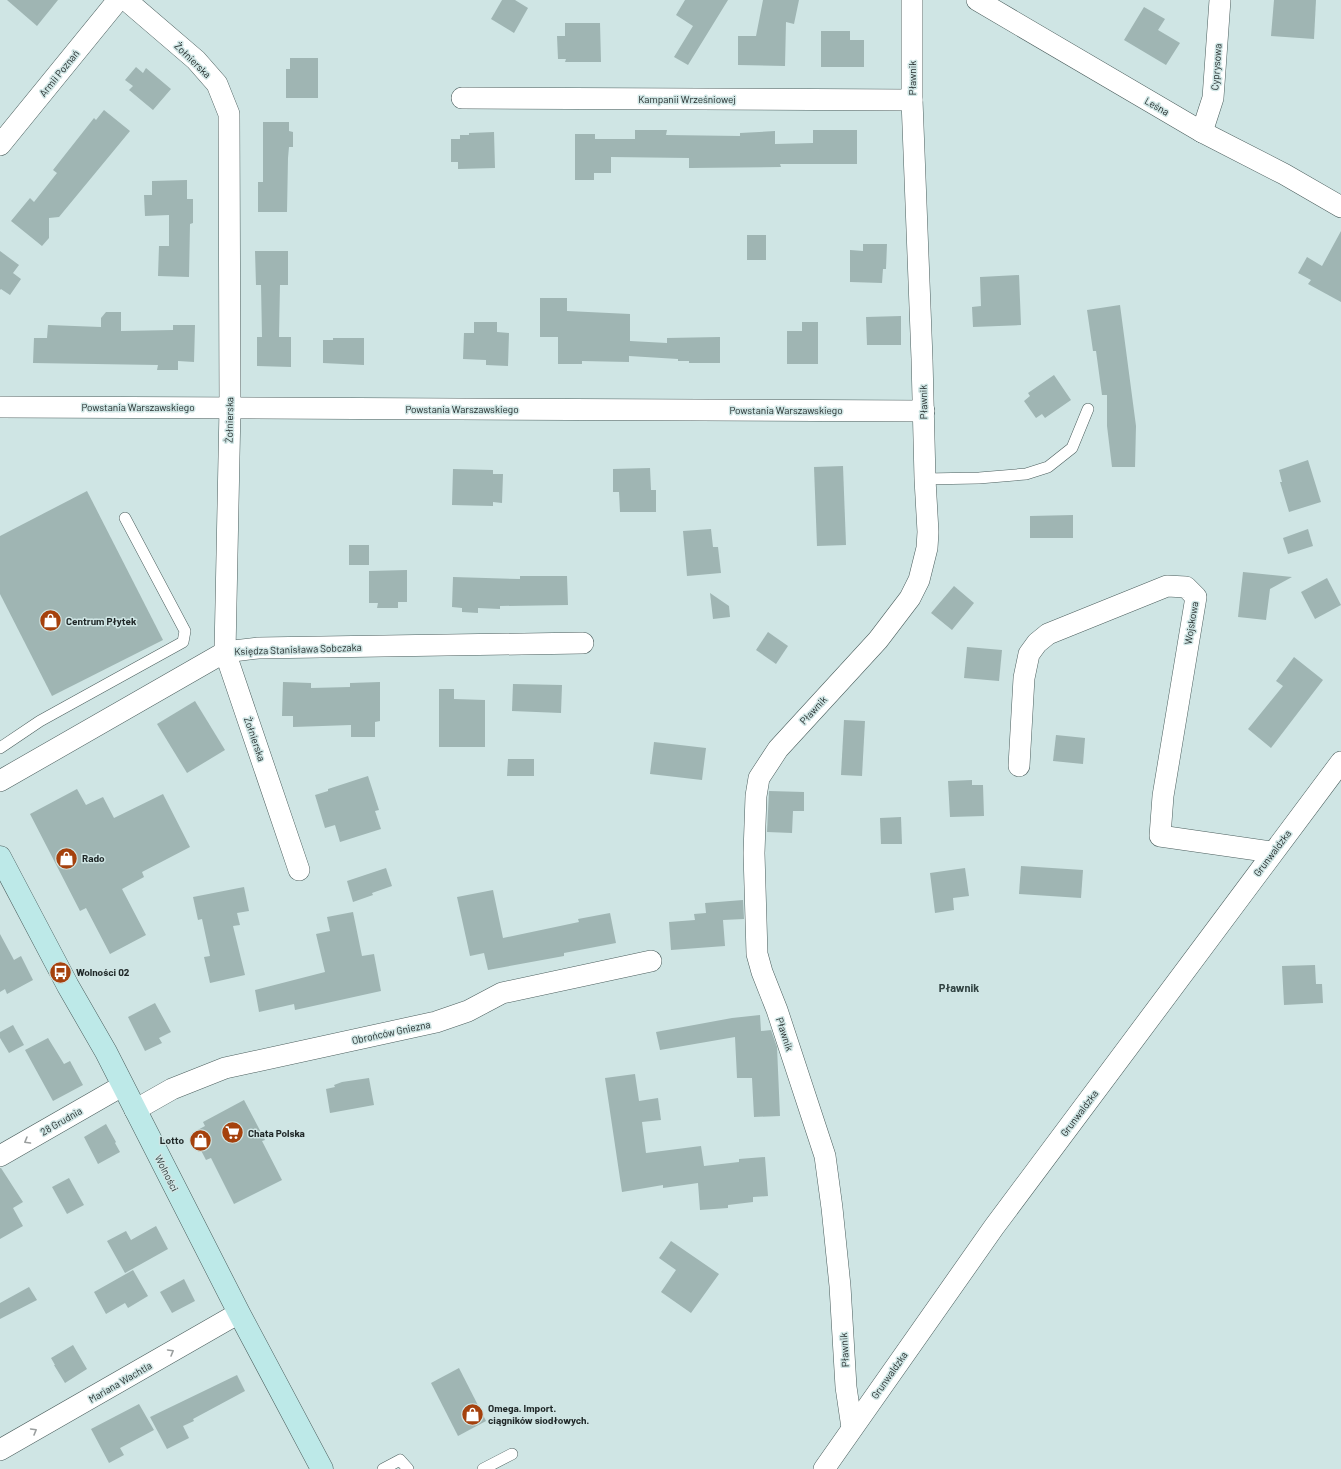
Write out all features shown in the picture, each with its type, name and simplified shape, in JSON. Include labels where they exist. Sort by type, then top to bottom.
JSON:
[{"type":"street","name":"Armii Poznań","points":[[0,145],[118,0]]},
{"type":"street","name":"Żołnierska","points":[[126,0],[196,60],[217,84],[229,114],[230,408],[225,652],[299,870]]},
{"type":"street","name":"Pławnik","points":[[852,1428],[846,1387],[840,1286],[825,1156],[757,954],[754,853],[756,796],[759,778],[778,749],[878,640],[910,598],[916,586],[927,548],[928,532],[925,479],[924,411],[912,100],[912,0]]},
{"type":"street","name":"Leśna","points":[[977,0],[1202,132],[1284,174],[1341,207]]},
{"type":"street","name":"Cyprysowa","points":[[1202,132],[1213,98],[1220,0]]},
{"type":"street","name":"Kampanii Wrześniowej","points":[[462,98],[912,100]]},
{"type":"street","name":"Powstania Warszawskiego","points":[[0,407],[924,411]]},
{"type":"street","name":"Wojskowa","points":[[1019,766],[1024,678],[1029,654],[1037,643],[1048,634],[1145,594],[1167,586],[1186,587],[1196,597],[1163,796],[1160,836],[1272,852]]},
{"type":"street","name":"Księdza Stanisława Sobczaka","points":[[0,781],[225,652],[258,648],[583,643]]},
{"type":"street","name":"Grunwaldzka","points":[[824,1469],[994,1227],[1272,852],[1341,762]]},
{"type":"street","name":"Wolności","points":[[2,866],[106,1052],[134,1110],[239,1313],[322,1469]]},
{"type":"street","name":"Obrońców Gniezna","points":[[134,1110],[172,1089],[225,1068],[436,1022],[468,1011],[502,992],[651,961]]},
{"type":"street","name":"28 Grudnia","points":[[0,1156],[122,1086]]},
{"type":"street","name":"Mariana Wachtla","points":[[0,1450],[239,1313]]},
{"type":"lane","points":[[925,479],[979,478],[1026,474],[1048,467],[1072,448],[1088,409]]},
{"type":"lane","points":[[0,748],[40,721],[183,642],[185,631],[125,518]]},
{"type":"lane","points":[[484,1469],[512,1454]]},
{"type":"lane","points":[[383,1469],[400,1460],[408,1469]]},
{"type":"building","points":[[7,0],[58,0],[37,26]]},
{"type":"building","points":[[502,0],[515,0],[528,8],[514,33],[491,19]]},
{"type":"building","points":[[685,0],[728,0],[688,65],[674,57],[693,26],[676,15]]},
{"type":"building","points":[[763,0],[799,0],[794,24],[786,22],[785,66],[738,65],[738,36],[756,36]]},
{"type":"building","points":[[1274,0],[1316,0],[1314,39],[1271,36]]},
{"type":"building","points":[[1144,7],[1165,19],[1158,30],[1180,43],[1166,65],[1124,40]]},
{"type":"building","points":[[565,23],[600,23],[601,62],[565,62],[566,59],[558,59],[557,36],[565,36]]},
{"type":"building","points":[[821,31],[850,31],[850,40],[864,40],[864,67],[821,67]]},
{"type":"building","points":[[290,58],[318,58],[318,98],[286,98],[286,69],[290,69]]},
{"type":"building","points":[[136,67],[143,73],[146,68],[171,89],[153,110],[129,90],[133,86],[125,80]]},
{"type":"building","points":[[104,110],[130,131],[59,217],[49,218],[49,238],[42,246],[11,221],[30,198],[34,202],[57,173],[53,170],[94,118],[96,120]]},
{"type":"building","points":[[263,122],[289,122],[289,131],[293,132],[293,147],[289,147],[288,158],[287,212],[258,212],[258,182],[263,182]]},
{"type":"building","points":[[635,130],[667,130],[666,135],[740,136],[740,133],[775,131],[775,144],[813,143],[813,130],[857,130],[857,164],[780,164],[781,167],[689,168],[689,158],[611,157],[611,173],[594,173],[594,180],[575,180],[575,134],[595,134],[595,139],[635,139]]},
{"type":"building","points":[[494,132],[495,168],[458,169],[458,162],[451,162],[451,139],[460,139],[460,135],[469,135],[469,133]]},
{"type":"building","points":[[187,180],[187,199],[193,199],[193,223],[190,224],[189,277],[158,276],[159,246],[169,246],[169,215],[145,216],[144,195],[152,195],[152,181]]},
{"type":"building","points":[[1341,231],[1341,302],[1308,284],[1311,280],[1298,273],[1307,257],[1322,266]]},
{"type":"building","points":[[747,235],[766,235],[766,260],[747,260]]},
{"type":"building","points":[[863,244],[887,244],[886,269],[883,269],[882,283],[850,282],[850,250],[863,251]]},
{"type":"building","points":[[0,251],[19,265],[13,273],[21,279],[10,295],[1,289],[0,290]]},
{"type":"building","points":[[255,251],[288,251],[288,285],[280,285],[279,337],[291,337],[291,367],[257,366],[257,337],[262,337],[261,285],[256,285]]},
{"type":"building","points":[[1019,275],[1021,325],[973,327],[972,307],[981,306],[980,277]]},
{"type":"building","points":[[540,298],[567,298],[567,311],[630,314],[630,341],[667,343],[667,338],[720,337],[720,363],[689,363],[689,361],[678,361],[678,359],[629,356],[629,362],[582,361],[582,364],[558,364],[558,337],[540,337]]},
{"type":"building","points":[[1120,305],[1136,426],[1135,467],[1112,467],[1107,426],[1107,395],[1102,395],[1096,351],[1093,351],[1087,310]]},
{"type":"building","points":[[106,312],[121,312],[121,331],[173,330],[173,325],[195,325],[194,362],[178,361],[178,370],[157,370],[158,365],[33,363],[34,338],[47,338],[48,325],[101,327],[101,318]]},
{"type":"building","points":[[901,316],[901,345],[867,345],[866,317]]},
{"type":"building","points":[[474,322],[497,322],[497,332],[509,333],[508,366],[486,365],[486,360],[463,359],[464,333],[474,333]]},
{"type":"building","points":[[802,322],[818,322],[818,364],[787,364],[787,331],[802,331]]},
{"type":"building","points":[[333,338],[364,338],[364,365],[323,363],[323,340],[333,340]]},
{"type":"building","points":[[1054,375],[1071,400],[1045,418],[1042,414],[1036,418],[1024,401],[1030,396],[1028,393]]},
{"type":"building","points":[[1308,460],[1321,502],[1289,512],[1280,482],[1282,482],[1279,470]]},
{"type":"building","points":[[843,466],[846,545],[817,546],[814,467]]},
{"type":"building","points":[[650,468],[651,490],[656,490],[656,512],[620,512],[619,492],[613,492],[613,469]]},
{"type":"building","points":[[453,469],[493,470],[493,474],[503,474],[502,503],[493,502],[493,506],[452,505]]},
{"type":"building","points":[[87,491],[163,640],[52,696],[0,594],[0,536]]},
{"type":"building","points":[[1073,515],[1073,538],[1030,538],[1030,516]]},
{"type":"building","points":[[711,529],[713,547],[718,547],[721,573],[687,576],[683,531]]},
{"type":"building","points":[[1308,529],[1313,546],[1288,554],[1283,538]]},
{"type":"building","points":[[349,545],[369,545],[369,565],[349,565]]},
{"type":"building","points":[[407,570],[407,602],[398,602],[398,608],[377,608],[378,603],[369,603],[369,571]]},
{"type":"building","points":[[1243,572],[1292,577],[1270,589],[1266,620],[1238,617]]},
{"type":"building","points":[[520,576],[567,576],[568,605],[500,606],[500,609],[478,608],[478,613],[462,612],[462,608],[452,607],[453,577],[520,579]]},
{"type":"building","points":[[1327,578],[1341,605],[1315,619],[1301,592]]},
{"type":"building","points":[[954,586],[974,603],[952,630],[931,613]]},
{"type":"building","points":[[710,593],[729,606],[730,617],[713,619]]},
{"type":"building","points":[[768,632],[788,646],[776,664],[756,650]]},
{"type":"building","points":[[967,647],[1002,650],[999,681],[964,678]]},
{"type":"building","points":[[1294,657],[1323,680],[1271,748],[1248,729],[1283,686],[1276,681]]},
{"type":"building","points":[[283,682],[311,683],[311,688],[350,687],[350,683],[380,682],[380,721],[375,722],[375,737],[351,737],[351,725],[293,727],[293,716],[282,716]]},
{"type":"building","points":[[513,684],[562,685],[561,713],[512,711]]},
{"type":"building","points":[[439,689],[454,689],[454,699],[485,700],[485,747],[439,747]]},
{"type":"building","points":[[195,701],[225,750],[187,773],[157,724]]},
{"type":"building","points":[[844,720],[865,721],[862,776],[841,775]]},
{"type":"building","points":[[1056,735],[1085,738],[1083,764],[1053,761]]},
{"type":"building","points":[[654,742],[706,748],[702,780],[650,774]]},
{"type":"building","points":[[508,759],[534,759],[534,776],[507,776]]},
{"type":"building","points":[[368,776],[379,810],[375,811],[381,829],[340,842],[335,825],[325,828],[315,795],[328,791],[328,789]]},
{"type":"building","points":[[972,780],[972,785],[983,785],[984,816],[950,817],[948,781]]},
{"type":"building","points":[[77,789],[86,805],[103,797],[114,818],[163,794],[190,847],[142,872],[144,877],[122,889],[146,935],[110,954],[86,908],[80,911],[30,814]]},
{"type":"building","points":[[769,791],[804,792],[804,811],[793,811],[792,833],[767,832]]},
{"type":"building","points":[[901,817],[902,844],[881,844],[880,818]]},
{"type":"building","points":[[1021,866],[1083,870],[1081,898],[1019,894]]},
{"type":"building","points":[[386,868],[392,886],[353,902],[347,881]]},
{"type":"building","points":[[965,868],[969,896],[953,898],[954,910],[935,913],[930,873]]},
{"type":"building","points":[[244,887],[249,911],[237,913],[240,925],[233,926],[245,975],[210,983],[204,957],[210,956],[202,919],[198,920],[193,897]]},
{"type":"building","points":[[493,890],[503,938],[579,922],[578,919],[610,913],[616,943],[564,953],[564,956],[488,970],[484,953],[470,956],[457,897]]},
{"type":"building","points":[[743,900],[744,919],[723,920],[725,946],[671,950],[669,922],[695,920],[694,914],[706,913],[705,903]]},
{"type":"building","points":[[353,912],[362,956],[374,954],[381,991],[295,1010],[294,1004],[259,1012],[255,990],[325,972],[316,934],[330,931],[327,917]]},
{"type":"building","points":[[0,934],[14,960],[21,956],[33,980],[7,994],[5,989],[0,992]]},
{"type":"building","points":[[1315,965],[1316,984],[1322,984],[1323,1003],[1284,1005],[1282,966]]},
{"type":"building","points":[[155,1003],[171,1032],[159,1038],[162,1043],[145,1051],[128,1017]]},
{"type":"building","points":[[760,1015],[761,1031],[771,1030],[777,1047],[780,1116],[754,1117],[752,1078],[737,1078],[735,1037],[660,1050],[656,1032],[732,1018]]},
{"type":"building","points":[[13,1025],[24,1045],[9,1053],[0,1038],[0,1032]]},
{"type":"building","points":[[48,1038],[64,1064],[70,1061],[83,1085],[53,1101],[25,1050]]},
{"type":"building","points":[[635,1074],[639,1101],[658,1098],[661,1120],[642,1122],[646,1153],[701,1146],[704,1166],[739,1162],[739,1159],[765,1157],[768,1196],[753,1197],[753,1202],[728,1205],[728,1208],[700,1210],[698,1183],[663,1188],[663,1185],[622,1192],[605,1078]]},
{"type":"building","points":[[369,1078],[374,1105],[330,1113],[326,1089],[335,1087],[334,1085],[342,1082]]},
{"type":"building","points":[[244,1100],[265,1140],[262,1141],[282,1180],[234,1204],[211,1158],[206,1160],[192,1133],[205,1126],[203,1122]]},
{"type":"building","points":[[106,1124],[120,1152],[98,1164],[84,1137]]},
{"type":"building","points":[[0,1168],[23,1202],[13,1208],[23,1226],[0,1239]]},
{"type":"building","points":[[69,1178],[84,1205],[67,1214],[52,1187]]},
{"type":"building","points":[[156,1226],[168,1249],[125,1273],[107,1241],[126,1231],[131,1240]]},
{"type":"building","points":[[671,1241],[719,1274],[691,1313],[661,1292],[676,1270],[659,1258]]},
{"type":"building","points":[[133,1270],[148,1296],[128,1308],[125,1303],[106,1314],[94,1292]]},
{"type":"building","points":[[184,1279],[195,1301],[172,1313],[160,1292]]},
{"type":"building","points":[[29,1287],[37,1300],[0,1319],[0,1303]]},
{"type":"building","points":[[73,1345],[87,1369],[65,1383],[51,1358]]},
{"type":"building","points":[[459,1368],[486,1421],[458,1436],[431,1383]]},
{"type":"building","points":[[237,1375],[245,1391],[183,1426],[189,1438],[167,1449],[150,1417]]},
{"type":"building","points":[[139,1404],[154,1430],[120,1448],[124,1455],[109,1463],[91,1429]]},
{"type":"place","name":"Centrum Płytek","points":[[51,621]]},
{"type":"place","name":"Rado","points":[[67,858]]},
{"type":"place","name":"Wolności 02","points":[[60,972]]},
{"type":"place","name":"Chata Polska","points":[[232,1133]]},
{"type":"place","name":"Lotto","points":[[200,1140]]},
{"type":"place","name":"Omega. Import. ciągników siodłowych.","points":[[473,1414]]},
{"type":"district","name":"Pławnik","points":[[959,987]]}]
